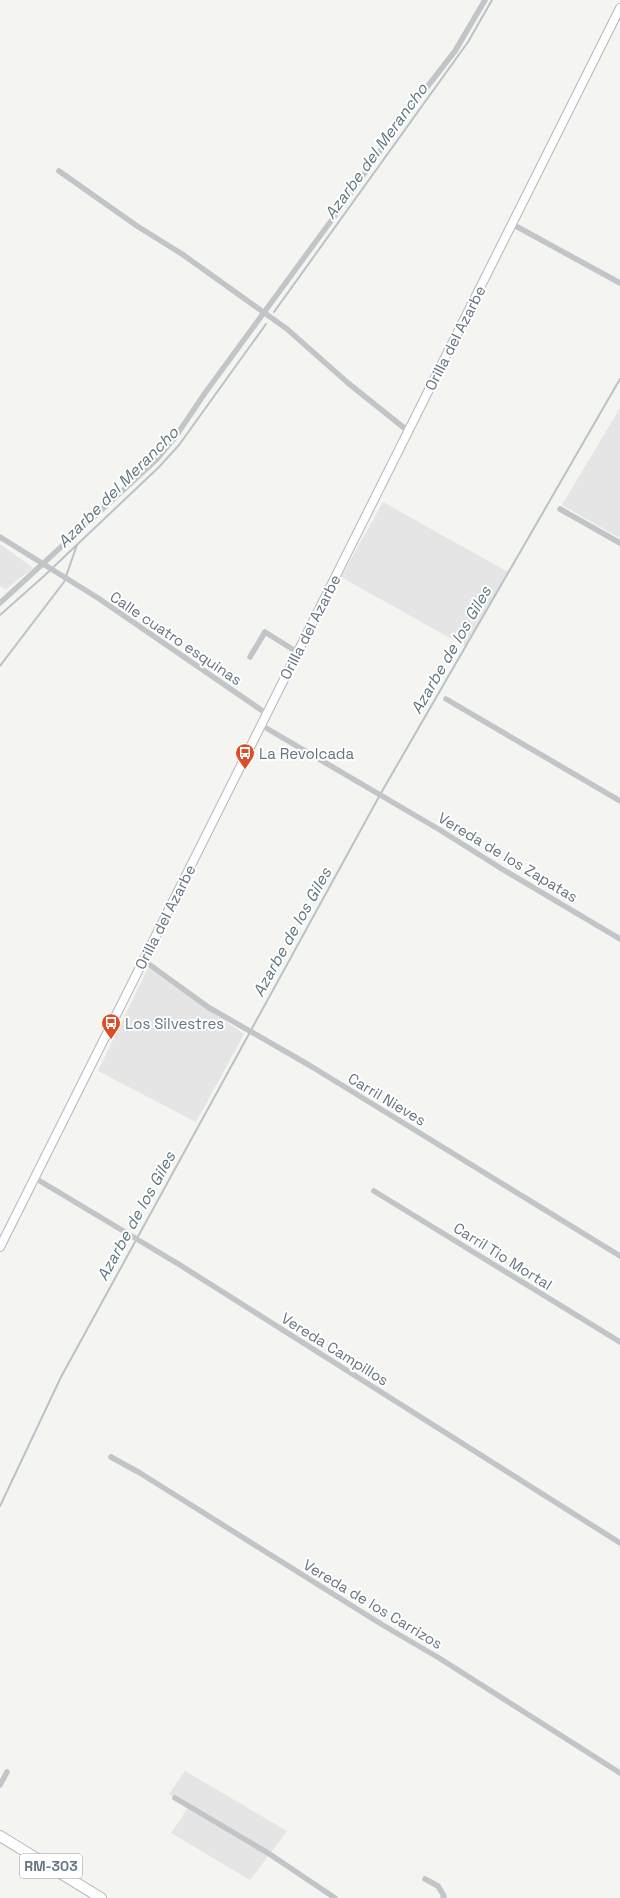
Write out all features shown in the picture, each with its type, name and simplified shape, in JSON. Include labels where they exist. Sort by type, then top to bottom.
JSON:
[{"type":"highway","name":"RM-303","points":[[0,1836],[102,1898]]},
{"type":"street","points":[[0,603],[48,566],[100,510],[156,459],[176,436],[205,393],[339,210],[400,122],[455,51],[485,0]]},
{"type":"street","name":"Orilla del Azarbe","points":[[0,1247],[620,8]]},
{"type":"street","points":[[59,171],[138,226],[182,254],[287,329],[348,383],[408,431]]},
{"type":"street","points":[[512,224],[620,283]]},
{"type":"street","points":[[560,509],[620,543]]},
{"type":"street","points":[[0,537],[48,566]]},
{"type":"street","name":"Calle cuatro esquinas","points":[[48,566],[267,714]]},
{"type":"street","points":[[250,657],[265,632],[297,652]]},
{"type":"street","points":[[446,699],[620,801]]},
{"type":"street","name":"Vereda de los Zapatas","points":[[261,725],[620,938]]},
{"type":"street","name":"Carril Nieves","points":[[143,960],[208,1007],[316,1069],[620,1256]]},
{"type":"street","name":"Vereda Campillos","points":[[34,1178],[180,1265],[620,1543]]},
{"type":"street","name":"Carril Tio Mortal","points":[[374,1191],[620,1342]]},
{"type":"street","name":"Vereda de los Carrizos","points":[[111,1456],[140,1472],[620,1773]]},
{"type":"street","points":[[0,1785],[7,1772]]},
{"type":"street","points":[[175,1798],[268,1853],[335,1898]]},
{"type":"street","points":[[425,1879],[438,1886],[444,1896],[443,1898]]},
{"type":"shaded area","points":[[620,408],[620,538],[562,505]]},
{"type":"shaded area","points":[[383,502],[508,572],[466,647],[341,577]]},
{"type":"shaded area","points":[[0,544],[33,568],[6,589],[0,586]]},
{"type":"shaded area","points":[[148,968],[244,1034],[196,1122],[98,1071]]},
{"type":"shaded area","points":[[185,1771],[287,1831],[250,1880],[171,1833],[188,1808],[169,1794]]},
{"type":"waterway","name":"Azarbe del Merancho","points":[[274,312],[468,42],[492,0]]},
{"type":"waterway","name":"Azarbe del Merancho","points":[[0,615],[44,576],[159,467],[179,445],[266,324]]},
{"type":"waterway","name":"Azarbe de los Giles","points":[[0,1506],[61,1377],[381,793],[620,379]]},
{"type":"waterway","points":[[0,666],[64,582],[77,545]]},
{"type":"place","name":"La Revolcada","points":[[245,770]]},
{"type":"place","name":"Los Silvestres","points":[[111,1040]]}]
